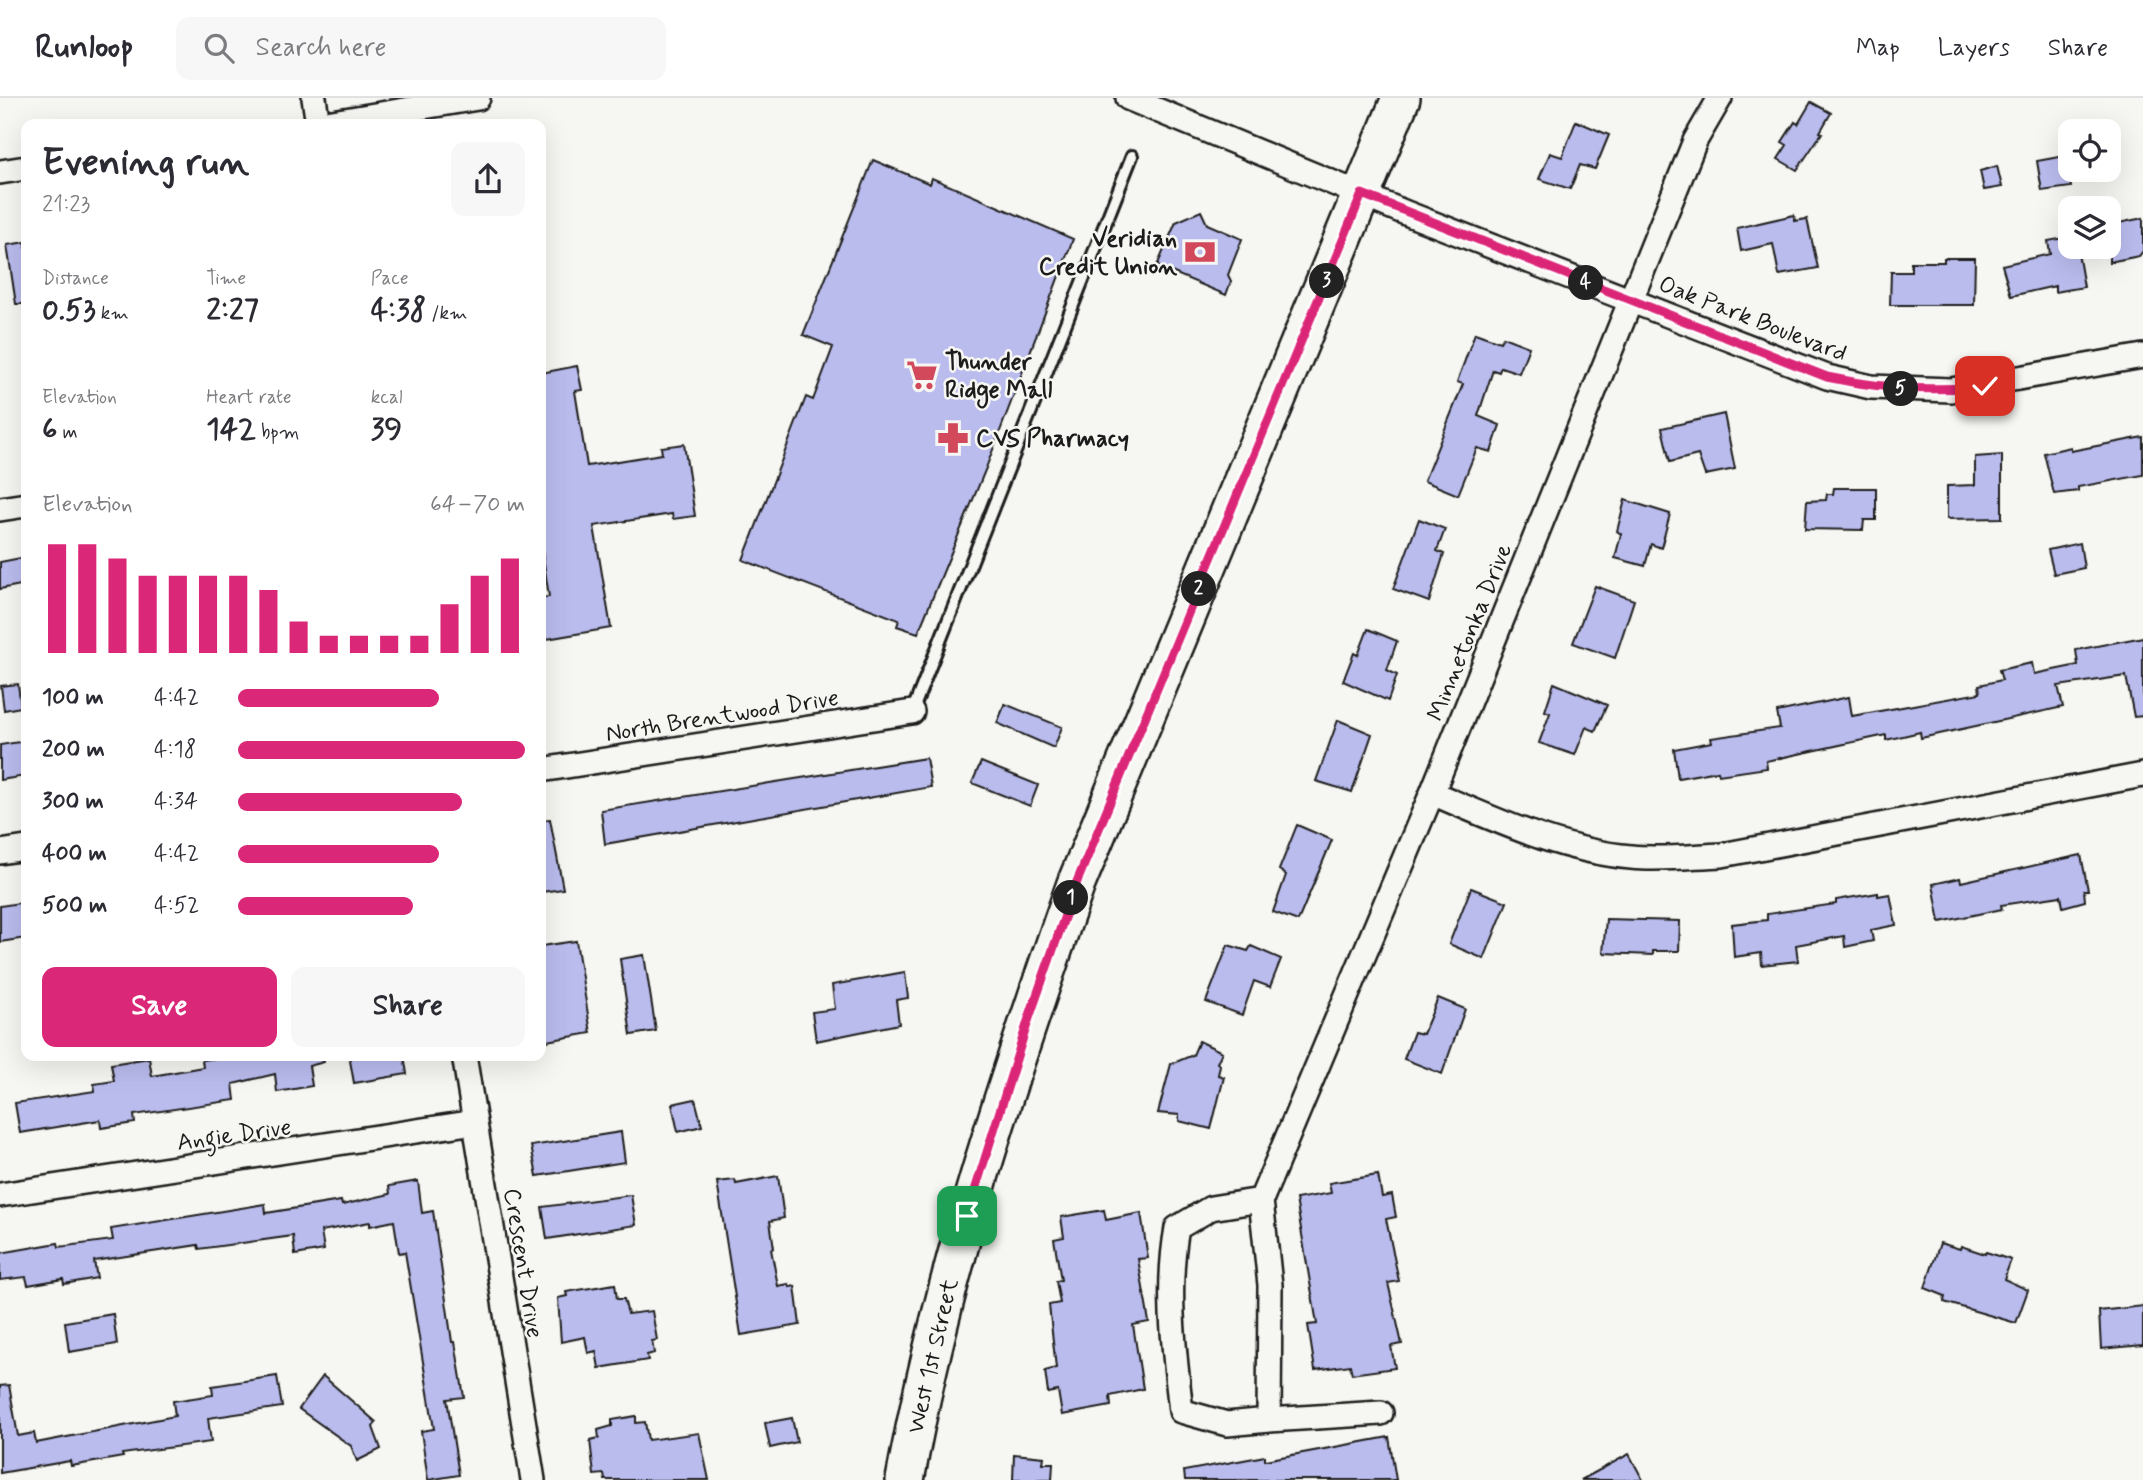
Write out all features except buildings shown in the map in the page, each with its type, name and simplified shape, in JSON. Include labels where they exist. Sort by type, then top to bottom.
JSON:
[{"type":"main road","name":"West 1st Street","points":[[905,1480],[919,1406],[967,1216],[1029,1018],[1063,921],[1401,98]]},
{"type":"street","points":[[314,98],[318,119]]},
{"type":"street","points":[[350,119],[478,98]]},
{"type":"street","name":"Oak Park Boulevard","points":[[1128,98],[1154,103],[1362,194],[1783,362],[1827,377],[1871,387],[1911,390],[1963,388],[2143,356]]},
{"type":"street","name":"Minnetonka Drive","points":[[1264,1193],[1432,793],[1695,141],[1720,98]]},
{"type":"street","points":[[0,172],[21,169]]},
{"type":"street","points":[[0,509],[21,506]]},
{"type":"street","name":"North Brentwood Drive","points":[[546,768],[912,712]]},
{"type":"street","points":[[1432,793],[1507,825],[1586,849],[1632,858],[1674,857],[1723,855],[2143,775]]},
{"type":"street","points":[[0,852],[21,849]]},
{"type":"street","name":"Crescent Drive","points":[[465,1061],[533,1480]]},
{"type":"street","name":"Angie Drive","points":[[0,1195],[475,1122]]},
{"type":"street","points":[[1269,1420],[1270,1285],[1264,1193],[1211,1208],[1177,1228],[1171,1263],[1172,1330],[1181,1411],[1227,1424],[1381,1413]]},
{"type":"lane","points":[[912,712],[1132,156]]},
{"type":"place","name":"Veridian Credit Union","points":[[1200,252]]},
{"type":"place","name":"Thunder Ridge Mall","points":[[922,375]]},
{"type":"place","name":"CVS Pharmacy","points":[[953,438]]},
{"type":"route","points":[[967,1216],[1029,1018],[1076,884],[1362,194],[1783,362],[1827,377],[1871,387],[1911,390],[1951,390],[1985,386]]}]
